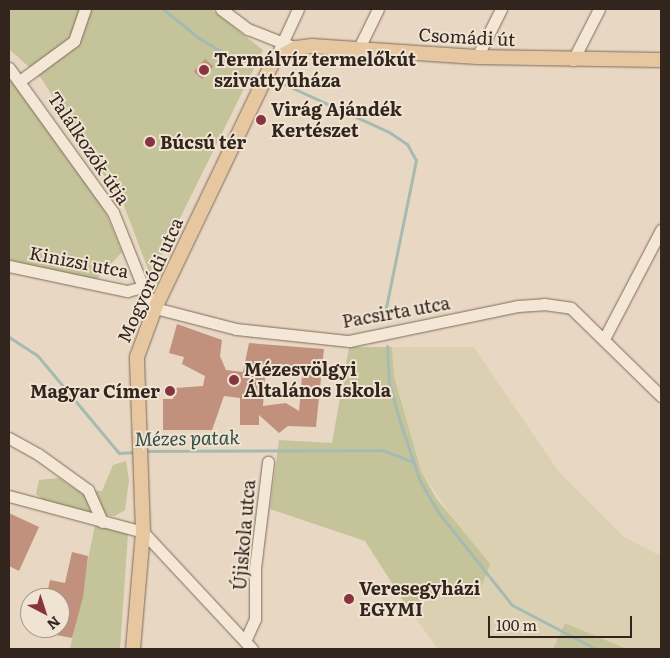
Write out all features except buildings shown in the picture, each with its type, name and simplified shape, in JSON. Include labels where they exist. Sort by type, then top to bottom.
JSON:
[{"type":"main road","name":"Csomádi út","points":[[296,48],[476,57],[661,60]]},
{"type":"main road","points":[[274,60],[296,48]]},
{"type":"main road","name":"Mogyoródi utca","points":[[133,649],[143,532],[137,356],[153,306],[274,60]]},
{"type":"street","points":[[21,80],[74,41],[85,9]]},
{"type":"street","points":[[221,9],[248,29],[281,44],[296,48]]},
{"type":"street","name":"Mogyoródi utca","points":[[274,60],[298,9]]},
{"type":"street","points":[[358,50],[378,9]]},
{"type":"street","points":[[476,57],[501,9]]},
{"type":"street","points":[[572,60],[598,9]]},
{"type":"street","name":"Találkozók útja","points":[[9,68],[21,80],[113,212],[143,287],[153,306]]},
{"type":"street","points":[[605,337],[661,230]]},
{"type":"street","name":"Kinizsi utca","points":[[9,266],[127,291],[143,287]]},
{"type":"street","name":"Pacsirta utca","points":[[153,306],[236,329],[349,341],[544,304],[571,308],[605,337],[661,396]]},
{"type":"street","points":[[9,438],[38,454],[88,490],[102,522]]},
{"type":"street","name":"Újiskola utca","points":[[249,644],[256,619],[255,568],[268,462]]},
{"type":"street","points":[[9,496],[143,532]]},
{"type":"street","name":"Újiskola utca","points":[[143,532],[249,644]]},
{"type":"shaded area","points":[[392,347],[474,347],[559,472],[624,537],[661,556],[661,649],[627,649],[565,623],[553,649],[438,649],[406,605],[439,597],[477,598],[455,522],[421,471],[394,376]]},
{"type":"green space","name":"Búcsú tér","points":[[9,9],[211,9],[263,50],[151,277],[124,206],[41,78],[9,49]]},
{"type":"green space","points":[[9,71],[21,80],[107,215],[122,252],[96,280],[9,260]]},
{"type":"green space","points":[[349,347],[392,347],[394,376],[421,471],[436,498],[490,564],[477,598],[439,597],[406,605],[365,541],[270,509],[279,440],[332,443]]},
{"type":"green space","points":[[126,461],[129,480],[125,510],[115,516],[84,514],[51,506],[36,494],[39,480],[59,478],[78,491],[102,491],[113,465]]},
{"type":"green space","points":[[95,525],[128,534],[120,649],[70,649]]},
{"type":"green space","points":[[565,623],[627,649],[553,649]]},
{"type":"waterway","points":[[163,9],[199,38],[242,64]]},
{"type":"waterway","points":[[275,80],[389,132],[407,144],[416,160],[385,313]]},
{"type":"waterway","name":"Mézes patak","points":[[9,337],[37,355],[119,453],[137,452]]},
{"type":"waterway","points":[[387,346],[389,383],[400,422],[420,481],[438,512],[512,605],[596,649]]},
{"type":"waterway","name":"Mézes patak","points":[[143,451],[382,450],[414,462]]},
{"type":"place","name":"Termálvíz termelőkút szivattyúháza","points":[[204,70]]},
{"type":"place","name":"Virág Ajándék Kertészet","points":[[261,120]]},
{"type":"place","name":"Búcsú tér","points":[[150,142]]},
{"type":"place","name":"Mézesvölgyi Általános Iskola","points":[[234,380]]},
{"type":"place","name":"Magyar Címer","points":[[170,391]]},
{"type":"place","name":"Veresegyházi EGYMI","points":[[349,599]]}]
